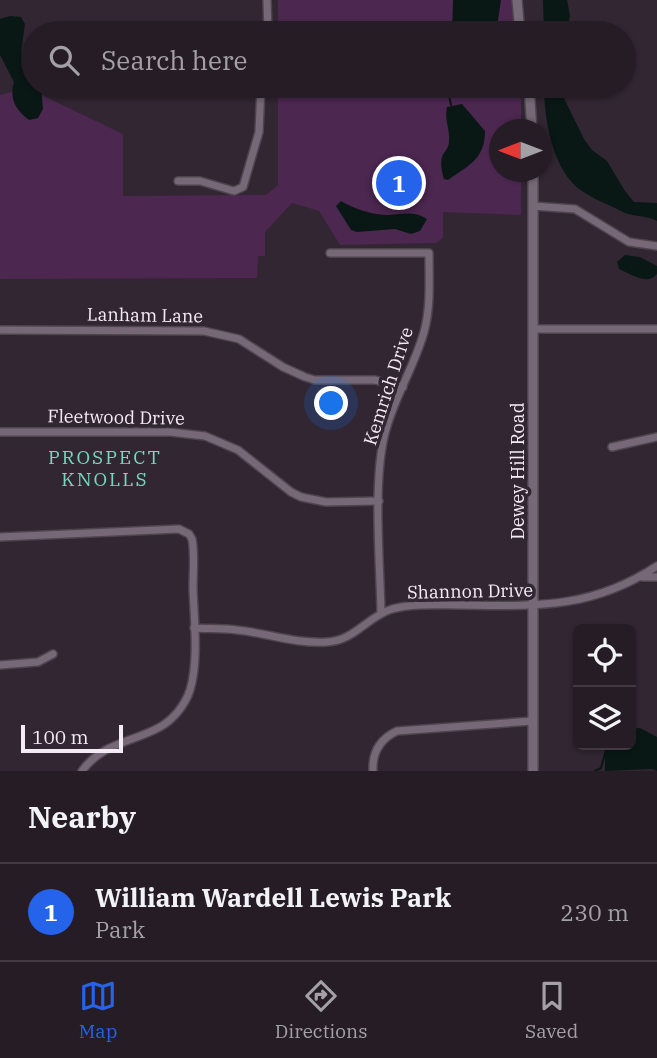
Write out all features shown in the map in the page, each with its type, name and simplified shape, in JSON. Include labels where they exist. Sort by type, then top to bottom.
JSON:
[{"type":"street","points":[[267,0],[268,21]]},
{"type":"street","points":[[517,0],[519,21]]},
{"type":"street","points":[[178,181],[200,181],[234,191],[243,187],[258,132],[260,98]]},
{"type":"street","points":[[530,98],[531,119]]},
{"type":"street","name":"Dewey Hill Road","points":[[533,182],[533,771]]},
{"type":"street","points":[[533,206],[575,209],[629,242],[657,246]]},
{"type":"street","name":"Kemrich Drive","points":[[330,253],[429,253],[428,311],[424,332],[385,434],[381,452],[381,613]]},
{"type":"street","points":[[533,329],[657,329]]},
{"type":"street","name":"Lanham Lane","points":[[0,330],[204,331],[239,339],[304,377],[315,380],[374,380],[403,387]]},
{"type":"street","name":"Fleetwood Drive","points":[[0,432],[197,434],[238,450],[301,497],[326,502],[379,501]]},
{"type":"street","points":[[612,447],[657,437]]},
{"type":"street","points":[[0,537],[127,530],[185,531],[193,544],[193,678],[190,691],[178,712],[158,728],[109,747],[82,771]]},
{"type":"street","name":"Shannon Drive","points":[[194,628],[236,629],[298,642],[331,642],[353,634],[381,613],[406,606],[560,604],[603,593],[638,578],[657,566]]},
{"type":"street","points":[[638,578],[657,577]]},
{"type":"street","points":[[0,665],[38,662],[52,654]]},
{"type":"street","points":[[373,771],[375,750],[388,735],[397,731],[533,721]]},
{"type":"shaded area","points":[[278,0],[521,0],[521,21],[278,21]]},
{"type":"shaded area","points":[[453,0],[501,0],[498,21],[452,21]]},
{"type":"shaded area","points":[[543,0],[567,0],[569,21],[544,21]]},
{"type":"shaded area","points":[[10,16],[21,17],[23,21],[21,21],[21,98],[42,98],[43,109],[38,118],[29,120],[20,112],[13,99],[14,82],[0,55],[0,19]]},
{"type":"shaded area","points":[[21,90],[21,98],[48,98],[123,134],[123,196],[266,195],[278,185],[278,98],[521,98],[521,119],[489,119],[489,182],[521,182],[521,215],[443,212],[443,238],[436,243],[340,245],[319,211],[292,203],[265,232],[265,256],[258,256],[257,278],[0,279],[0,95]]},
{"type":"shaded area","points":[[545,98],[564,98],[584,139],[592,150],[607,161],[634,202],[657,203],[657,221],[625,213],[586,194],[572,182],[563,171],[552,143],[552,119],[547,119]]},
{"type":"shaded area","points":[[462,104],[485,131],[484,141],[479,155],[448,180],[444,179],[441,162],[449,144],[447,107]]},
{"type":"shaded area","points":[[341,201],[370,213],[413,214],[427,219],[420,231],[411,234],[395,229],[357,232],[351,230],[336,206]]},
{"type":"shaded area","points":[[625,255],[640,257],[657,266],[657,274],[644,279],[619,269],[617,262]]},
{"type":"shaded area","points":[[636,728],[657,737],[657,771],[605,771],[605,750],[636,750]]},
{"type":"waterway","points":[[450,98],[451,105]]},
{"type":"waterway","points":[[595,771],[601,768],[606,750]]},
{"type":"place","name":"William Wardell Lewis Park","points":[[399,183]]},
{"type":"district","name":"PROSPECT KNOLLS","points":[[105,468]]}]
